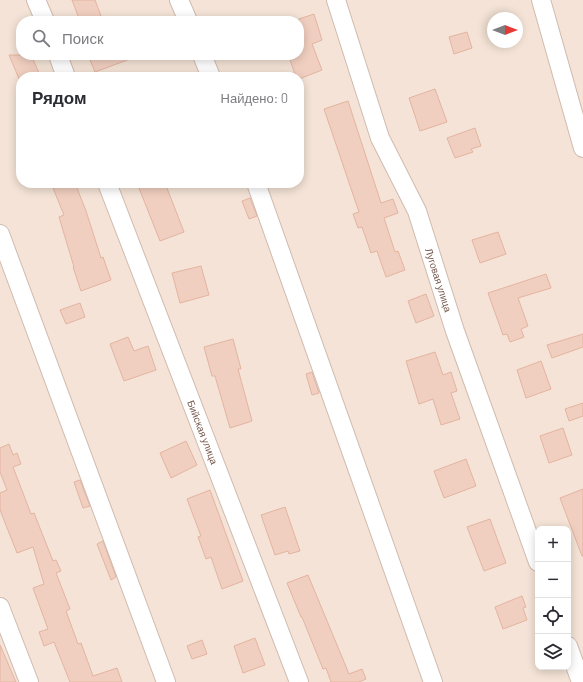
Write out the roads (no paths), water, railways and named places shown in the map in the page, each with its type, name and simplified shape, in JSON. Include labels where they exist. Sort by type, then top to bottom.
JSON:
[{"type":"street","points":[[36,0],[42,16]]},
{"type":"street","points":[[179,0],[186,16]]},
{"type":"street","name":"Луговая улица","points":[[336,0],[380,138],[416,211],[455,331],[535,554]]},
{"type":"street","points":[[541,0],[583,148]]},
{"type":"street","points":[[60,60],[64,72]]},
{"type":"street","points":[[204,60],[209,72]]},
{"type":"street","name":"Бийская улица","points":[[109,188],[299,682]]},
{"type":"street","points":[[258,188],[432,682]]},
{"type":"street","points":[[0,234],[166,682]]},
{"type":"street","points":[[0,607],[29,682]]},
{"type":"street","points":[[574,647],[581,682]]}]
